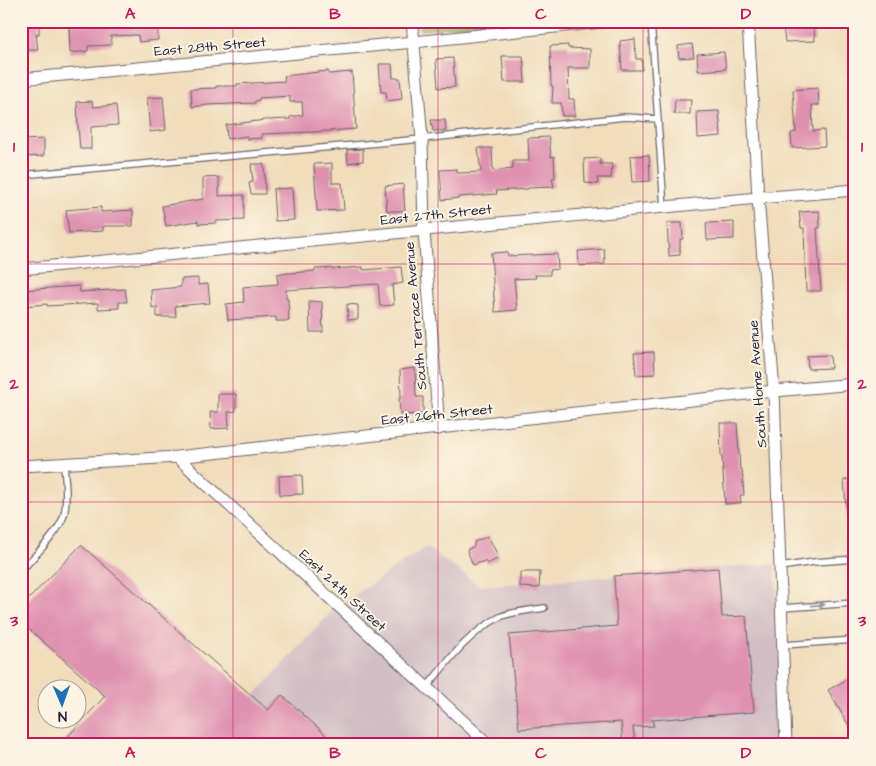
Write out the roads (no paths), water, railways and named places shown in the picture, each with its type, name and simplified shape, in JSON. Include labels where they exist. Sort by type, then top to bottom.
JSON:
[{"type":"street","name":"South Terrace Avenue","points":[[412,21],[422,138],[424,231],[439,428]]},
{"type":"street","name":"East 28th Street","points":[[21,79],[414,42],[611,21]]},
{"type":"street","name":"South Home Avenue","points":[[748,21],[758,198],[774,391],[786,745]]},
{"type":"street","name":"East 27th Street","points":[[21,270],[855,190]]},
{"type":"street","name":"East 26th Street","points":[[21,466],[177,457],[774,391],[855,384]]},
{"type":"street","name":"East 24th Street","points":[[177,457],[489,745]]},
{"type":"lane","points":[[651,21],[664,207]]},
{"type":"lane","points":[[21,175],[625,117],[658,119]]},
{"type":"lane","points":[[21,571],[57,530],[64,516],[66,503],[64,464]]},
{"type":"lane","points":[[780,567],[855,559]]},
{"type":"lane","points":[[782,608],[855,603]]},
{"type":"lane","points":[[426,687],[477,631],[503,616],[544,608]]},
{"type":"lane","points":[[783,645],[855,640]]}]
